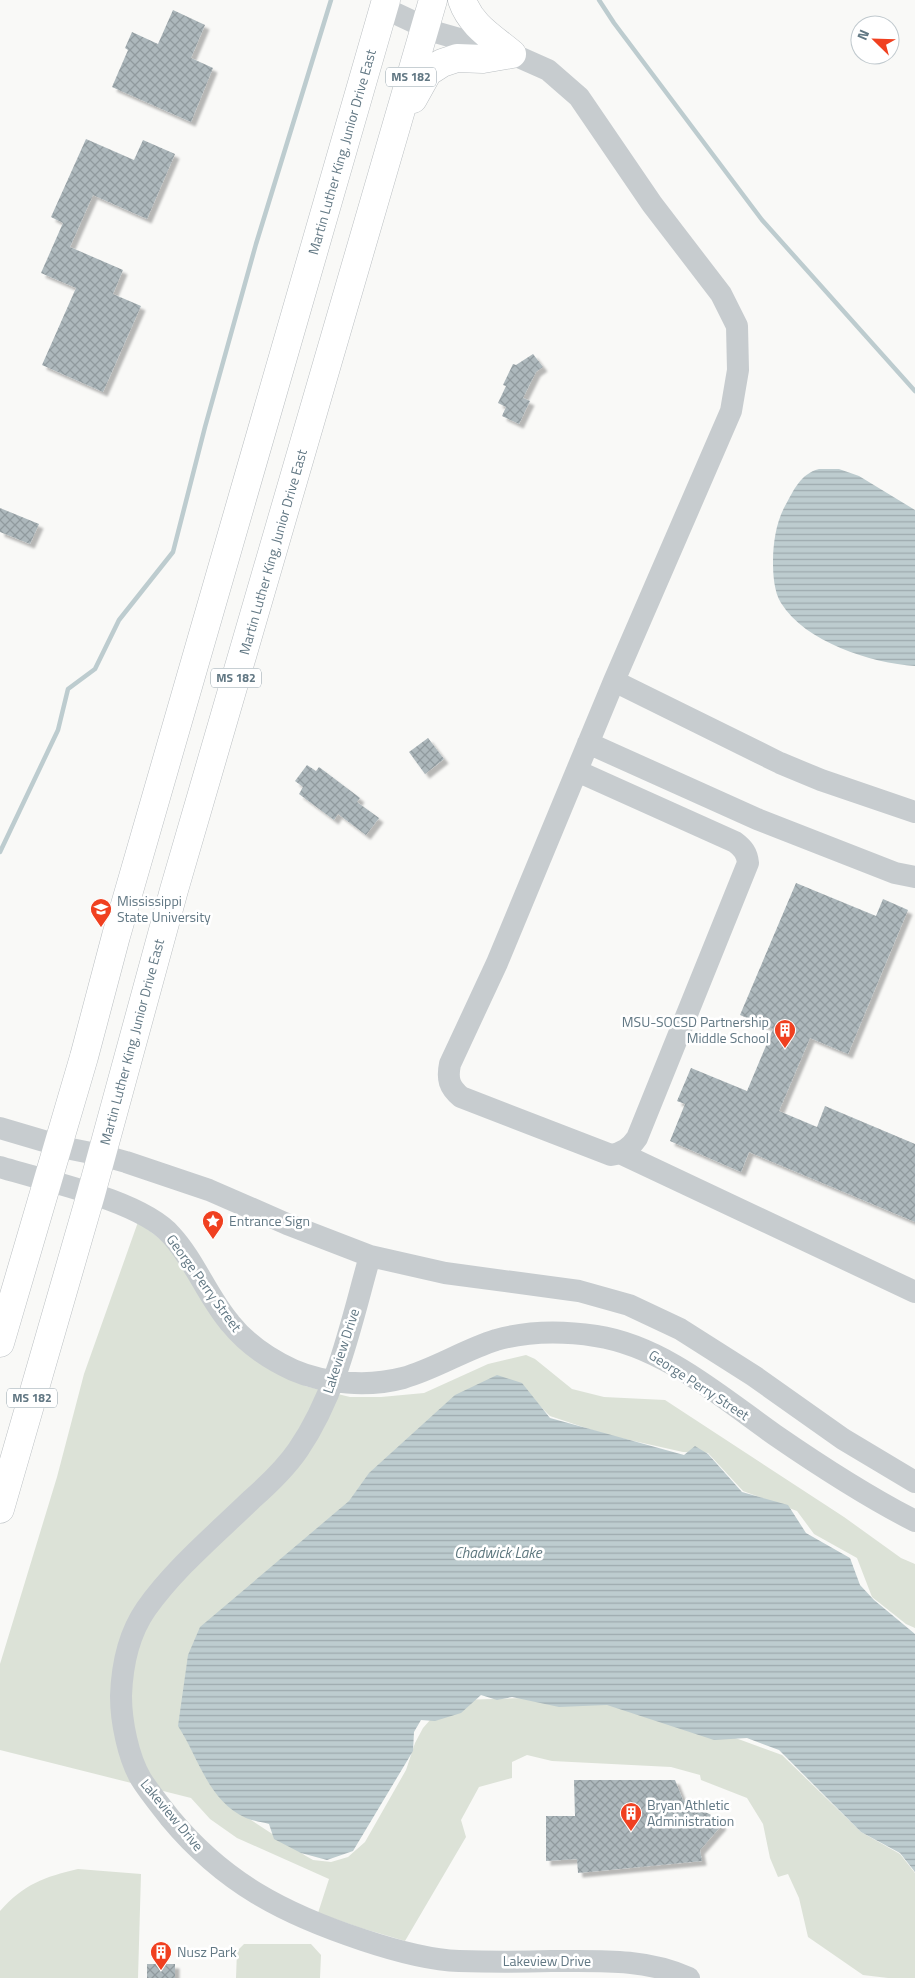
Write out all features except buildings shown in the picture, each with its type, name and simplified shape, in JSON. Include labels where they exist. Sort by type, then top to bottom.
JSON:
[{"type":"main road","name":"Martin Luther King, Junior Drive East","points":[[0,1509],[174,890],[433,0]]},
{"type":"main road","points":[[462,0],[466,12],[479,29],[495,39],[512,54]]},
{"type":"main road","name":"Martin Luther King, Junior Drive East","points":[[0,1343],[385,4]]},
{"type":"main road","points":[[396,128],[428,72],[442,63],[457,58],[483,59],[512,54]]},
{"type":"street","points":[[385,4],[435,32],[512,54],[548,70],[579,97],[652,204],[721,294],[737,326],[738,370],[731,411],[614,681],[497,963],[450,1064],[448,1078],[453,1090],[461,1097],[611,1155],[631,1148],[637,1138],[748,863],[747,854],[735,842],[577,771]]},
{"type":"street","points":[[614,681],[780,763],[821,780],[915,812]]},
{"type":"street","points":[[588,743],[758,819],[895,873],[915,877]]},
{"type":"street","points":[[0,1128],[71,1149],[101,1155],[209,1190],[287,1224],[370,1256],[445,1273],[579,1291],[638,1308],[664,1320],[702,1343],[754,1376],[843,1439],[915,1482]]},
{"type":"street","points":[[620,1153],[915,1292]]},
{"type":"street","name":"George Perry Street","points":[[0,1167],[90,1194],[140,1212],[157,1222],[171,1234],[228,1321],[243,1337],[264,1354],[294,1370],[334,1380],[369,1383],[404,1378],[479,1346],[519,1335],[538,1333],[579,1334],[623,1342],[645,1350],[675,1366],[842,1479],[915,1521]]},
{"type":"street","name":"Lakeview Drive","points":[[370,1256],[334,1380],[319,1415],[288,1464],[163,1588],[144,1611],[133,1634],[124,1657],[121,1713],[128,1744],[139,1777],[184,1835],[234,1880],[275,1904],[319,1925],[368,1942],[413,1954],[455,1961],[630,1962],[661,1968],[689,1978]]},
{"type":"shaded area","points":[[138,1222],[164,1242],[305,1386],[350,1397],[381,1397],[424,1393],[488,1364],[526,1355],[535,1359],[572,1389],[604,1397],[665,1400],[844,1517],[901,1558],[915,1564],[915,1628],[906,1624],[872,1597],[857,1558],[814,1534],[797,1511],[743,1491],[708,1453],[683,1452],[607,1435],[550,1416],[536,1402],[225,1803],[313,1860],[331,1862],[348,1857],[365,1842],[406,1770],[415,1743],[423,1728],[438,1711],[459,1700],[557,1697],[652,1711],[782,1755],[861,1832],[900,1854],[915,1873],[915,1978],[888,1978],[863,1975],[808,1937],[799,1898],[788,1874],[778,1877],[770,1858],[763,1824],[747,1798],[701,1780],[700,1775],[671,1767],[552,1761],[527,1755],[512,1762],[512,1778],[479,1787],[461,1820],[466,1837],[405,1941],[318,1913],[329,1879],[237,1838],[210,1819],[191,1798],[0,1750],[0,1664],[57,1477],[84,1374]]},
{"type":"shaded area","points":[[78,1869],[141,1874],[138,1978],[0,1978],[0,1911],[18,1894],[35,1883]]},
{"type":"shaded area","points":[[244,1944],[311,1944],[321,1955],[320,1978],[236,1978],[237,1951]]},
{"type":"water","points":[[839,469],[859,476],[915,510],[915,666],[879,660],[840,648],[806,629],[792,617],[779,599],[774,583],[773,562],[774,541],[779,519],[798,483],[812,471]]},
{"type":"water","name":"Chadwick Lake","points":[[497,1375],[522,1383],[550,1418],[684,1455],[695,1446],[708,1454],[742,1492],[788,1505],[806,1533],[850,1558],[860,1585],[874,1600],[915,1634],[915,1872],[900,1853],[861,1832],[779,1750],[747,1738],[714,1740],[607,1705],[559,1707],[512,1697],[497,1700],[481,1695],[461,1713],[435,1721],[421,1720],[414,1732],[413,1751],[353,1851],[327,1860],[301,1853],[274,1839],[269,1824],[246,1818],[222,1801],[213,1790],[178,1726],[188,1655],[200,1627],[349,1501],[369,1473],[455,1395]]},
{"type":"waterway","points":[[0,852],[58,730],[68,689],[95,669],[119,620],[173,552],[205,427],[256,244],[331,0]]},
{"type":"waterway","points":[[599,0],[614,23],[762,220],[915,391]]},
{"type":"place","name":"Mississippi State University","points":[[101,928]]},
{"type":"place","name":"MSU-SOCSD Partnership Middle School","points":[[785,1049]]},
{"type":"place","name":"Entrance Sign","points":[[213,1240]]},
{"type":"place","name":"Bryan Athletic Administration","points":[[631,1832]]},
{"type":"place","name":"Nusz Park","points":[[161,1971]]}]
